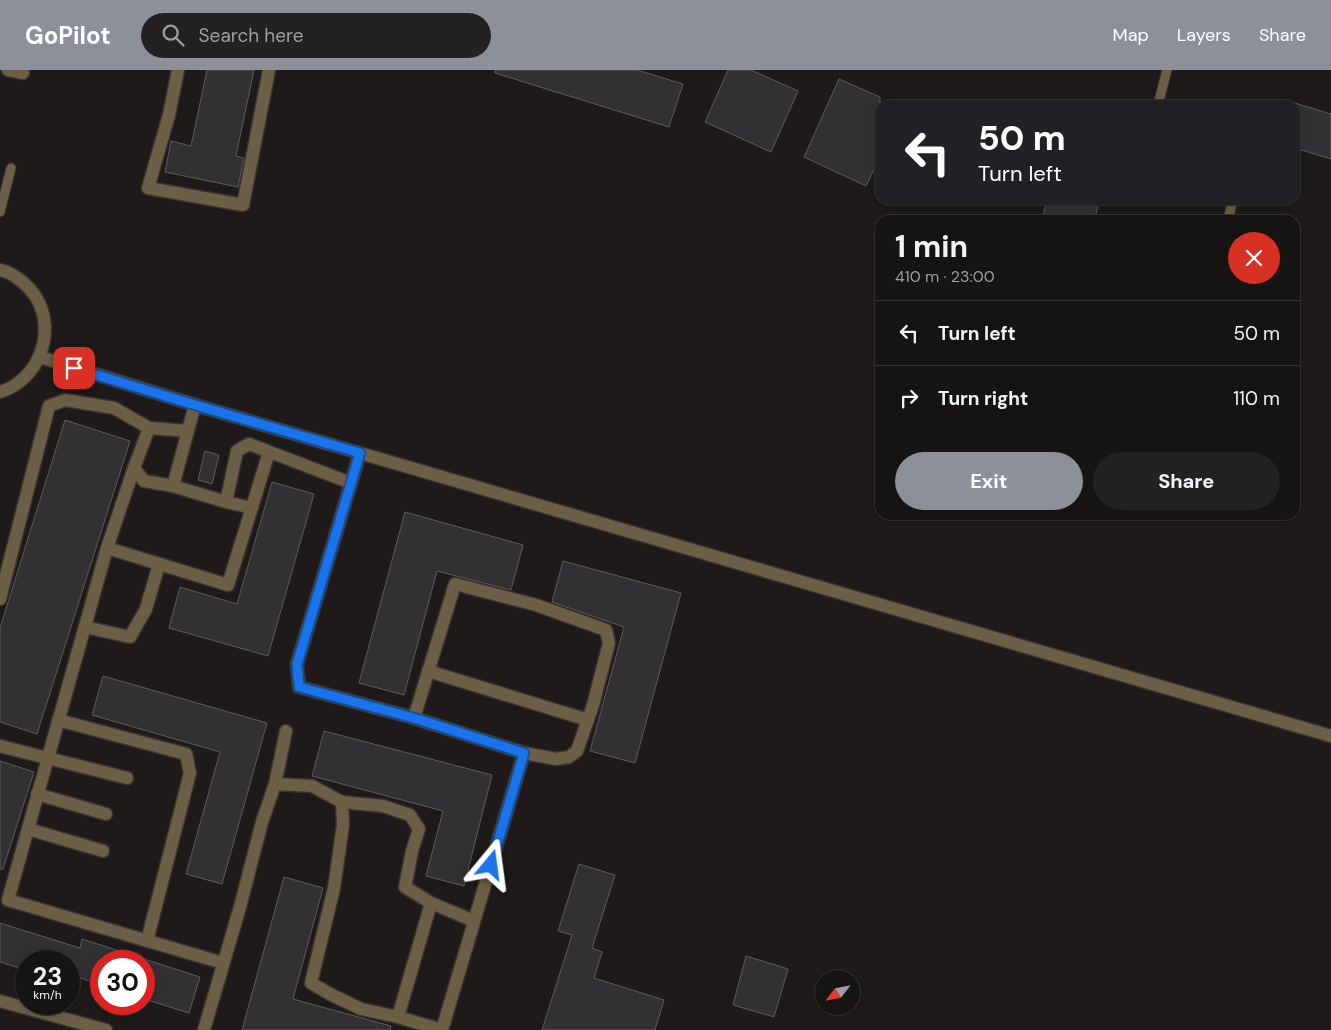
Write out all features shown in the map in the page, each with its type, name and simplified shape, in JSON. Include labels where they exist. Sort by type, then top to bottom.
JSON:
[{"type":"street","points":[[8,70],[23,73]]},
{"type":"street","points":[[178,70],[169,115],[148,188],[244,204],[269,70]]},
{"type":"street","points":[[0,270],[6,271],[24,282],[36,298],[44,317],[45,337],[40,357],[31,372],[18,383],[0,392]]},
{"type":"street","points":[[40,357],[195,405],[1331,736]]},
{"type":"street","points":[[0,599],[49,406],[65,400],[114,408],[149,428],[188,431]]},
{"type":"street","points":[[173,486],[195,405]]},
{"type":"street","points":[[149,428],[107,548],[8,900],[224,964]]},
{"type":"street","points":[[226,502],[237,451],[249,444],[351,483]]},
{"type":"street","points":[[107,548],[228,585],[269,452]]},
{"type":"street","points":[[360,453],[297,664],[299,687],[414,718],[524,753],[556,759],[569,757],[577,751],[588,720],[609,643],[606,630],[536,605],[455,584],[414,718]]},
{"type":"street","points":[[134,468],[144,481],[173,486],[252,508]]},
{"type":"street","points":[[85,626],[130,637],[146,609],[159,564]]},
{"type":"street","points":[[428,671],[588,720]]},
{"type":"street","points":[[58,720],[186,754],[190,773],[147,941]]},
{"type":"street","points":[[204,1030],[224,964],[262,822],[275,784],[286,731]]},
{"type":"street","points":[[0,746],[127,778]]},
{"type":"street","points":[[342,802],[343,825],[334,888],[311,983],[361,1009],[398,1017],[442,1030],[524,753]]},
{"type":"street","points":[[275,784],[312,786],[342,802],[383,806],[410,815],[419,829],[412,851],[405,887],[431,903],[474,921]]},
{"type":"street","points":[[37,794],[106,814]]},
{"type":"street","points":[[28,829],[102,851]]},
{"type":"street","points":[[398,1017],[431,903]]},
{"type":"street","points":[[0,1001],[106,1030]]},
{"type":"lane","points":[[1159,100],[1167,70]]},
{"type":"lane","points":[[0,212],[11,168]]},
{"type":"building","points":[[207,70],[254,70],[236,156],[244,158],[238,187],[165,172],[171,141],[191,146]]},
{"type":"building","points":[[495,70],[637,70],[683,84],[669,127],[495,73]]},
{"type":"building","points":[[728,70],[751,70],[798,91],[771,152],[705,122]]},
{"type":"building","points":[[839,79],[880,97],[880,100],[875,100],[875,167],[866,186],[804,157]]},
{"type":"building","points":[[1300,105],[1331,114],[1331,159],[1300,150]]},
{"type":"building","points":[[1046,205],[1098,205],[1095,215],[1043,215]]},
{"type":"building","points":[[65,420],[130,441],[37,734],[0,722],[0,628]]},
{"type":"building","points":[[205,451],[219,455],[212,484],[198,480]]},
{"type":"building","points":[[272,482],[314,494],[268,656],[169,628],[180,587],[237,604]]},
{"type":"building","points":[[405,512],[523,545],[511,590],[437,571],[404,695],[359,683]]},
{"type":"building","points":[[563,561],[681,593],[635,763],[590,751],[624,627],[552,602]]},
{"type":"building","points":[[103,676],[267,723],[222,884],[186,874],[220,752],[92,715]]},
{"type":"building","points":[[324,731],[492,775],[464,886],[426,876],[443,811],[312,776]]},
{"type":"building","points":[[0,761],[34,772],[3,869],[0,869]]},
{"type":"building","points":[[579,864],[615,875],[592,948],[602,952],[594,978],[664,1000],[655,1030],[542,1030],[572,935],[558,931]]},
{"type":"building","points":[[284,877],[323,888],[293,999],[391,1026],[390,1030],[242,1030]]},
{"type":"building","points":[[0,923],[80,948],[82,939],[116,950],[90,950],[90,981],[80,978],[80,950],[15,950],[15,967],[0,962]]},
{"type":"building","points":[[746,956],[788,969],[774,1017],[733,1005]]},
{"type":"building","points":[[155,963],[200,977],[189,1013],[155,1002]]},
{"type":"route","points":[[74,368],[360,453],[297,664],[299,687],[414,718],[524,753],[491,865]]}]
